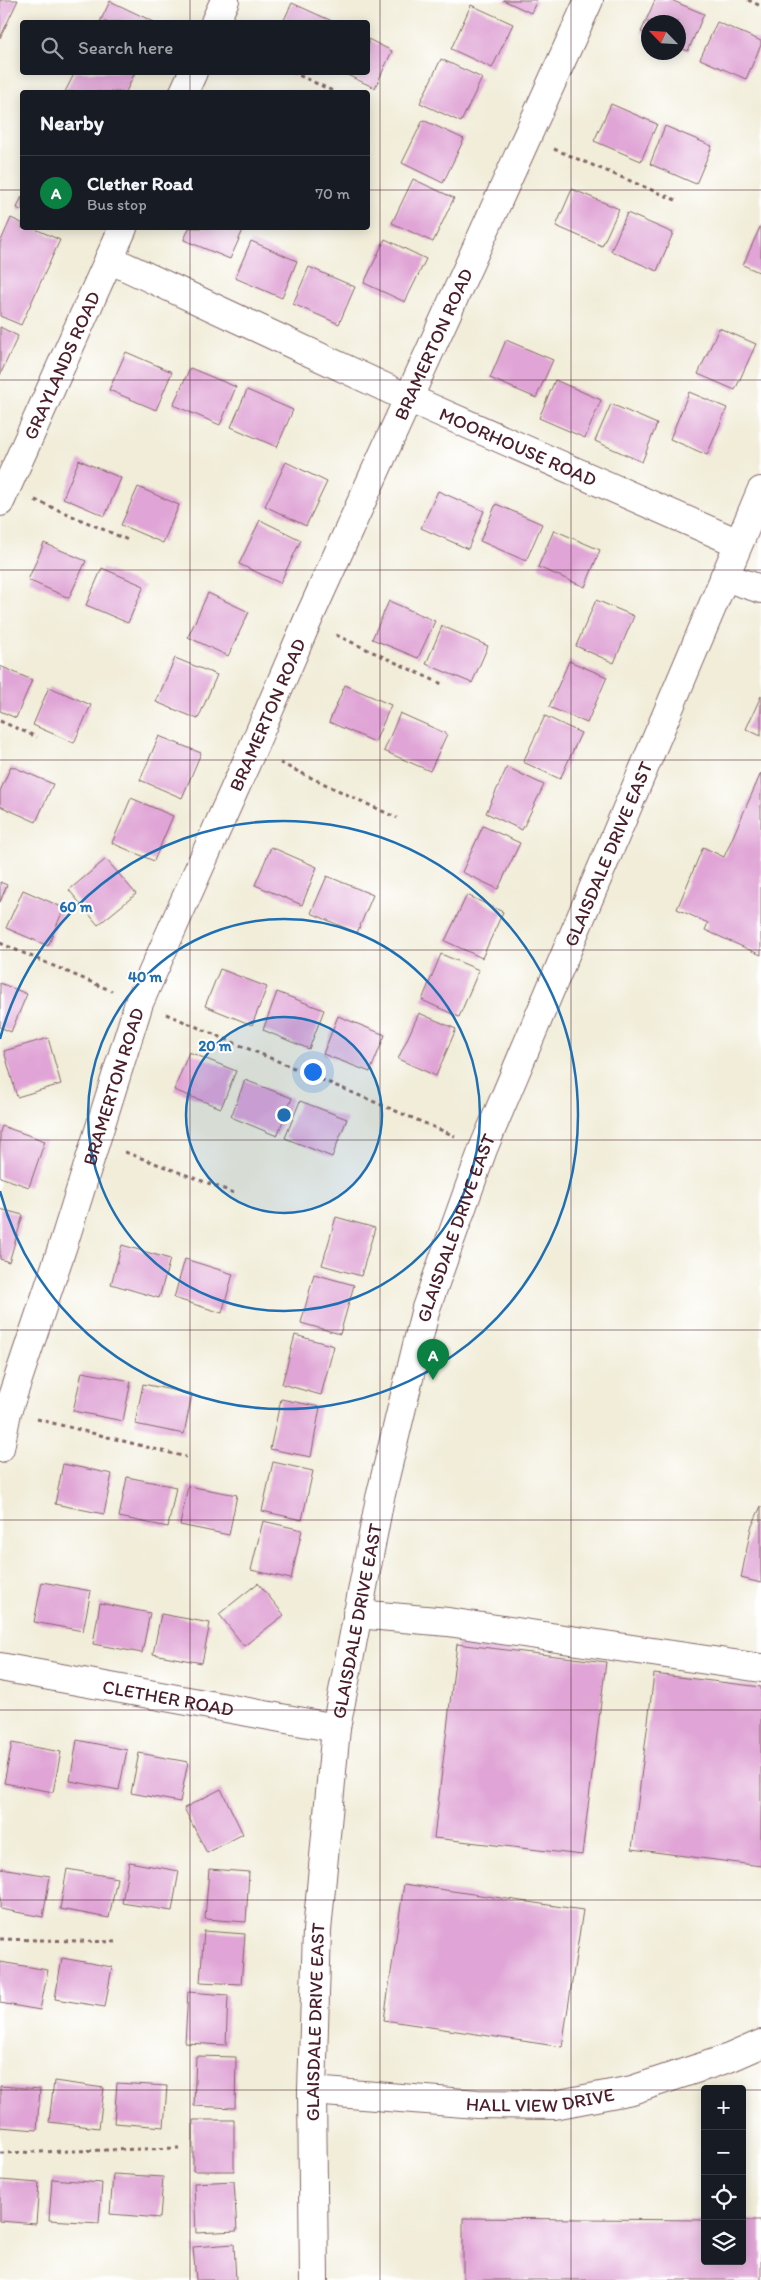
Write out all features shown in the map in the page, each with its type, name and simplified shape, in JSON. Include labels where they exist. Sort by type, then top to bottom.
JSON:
[{"type":"street","points":[[216,20],[225,0]]},
{"type":"street","name":"BRAMERTON ROAD","points":[[0,1448],[7,1412],[64,1242],[94,1140],[139,1002],[307,622],[589,0]]},
{"type":"street","points":[[185,90],[192,75]]},
{"type":"street","name":"GRAYLANDS ROAD","points":[[3,495],[122,230]]},
{"type":"street","name":"MOORHOUSE ROAD","points":[[109,259],[408,398],[738,544]]},
{"type":"street","name":"GLAISDALE DRIVE EAST","points":[[314,2280],[312,2091],[317,1931],[336,1728],[380,1498],[426,1308],[483,1149],[761,491]]},
{"type":"street","points":[[724,577],[761,589]]},
{"type":"street","points":[[358,1614],[448,1622],[761,1668]]},
{"type":"street","name":"CLETHER ROAD","points":[[0,1667],[336,1728]]},
{"type":"street","name":"HALL VIEW DRIVE","points":[[312,2091],[477,2104],[554,2105],[632,2090],[729,2058],[761,2044]]},
{"type":"path","points":[[748,0],[761,6]]},
{"type":"path","points":[[298,75],[331,90]]},
{"type":"path","points":[[527,137],[678,201]]},
{"type":"path","points":[[3,495],[128,540]]},
{"type":"path","points":[[307,622],[444,685]]},
{"type":"path","points":[[0,721],[37,737]]},
{"type":"path","points":[[252,750],[397,818]]},
{"type":"path","points":[[0,943],[483,1149]]},
{"type":"path","points":[[94,1140],[237,1194]]},
{"type":"path","points":[[7,1412],[186,1458]]},
{"type":"path","points":[[0,1939],[118,1942]]},
{"type":"path","points":[[0,2153],[179,2148]]},
{"type":"building","points":[[0,0],[18,0],[0,38]]},
{"type":"building","points":[[503,0],[537,0],[531,13]]},
{"type":"building","points":[[655,0],[671,0],[704,14],[688,51],[686,50],[686,15],[648,15]]},
{"type":"building","points":[[110,1],[150,20],[101,20]]},
{"type":"building","points":[[292,3],[330,20],[284,20]]},
{"type":"building","points":[[471,5],[513,24],[492,68],[451,49]]},
{"type":"building","points":[[717,22],[761,41],[746,79],[700,59]]},
{"type":"building","points":[[370,40],[392,51],[375,88],[347,75],[370,75]]},
{"type":"building","points":[[441,59],[482,78],[461,122],[420,103]]},
{"type":"building","points":[[74,75],[134,75],[127,90],[66,90]]},
{"type":"building","points":[[611,104],[657,124],[641,161],[594,141]]},
{"type":"building","points":[[423,120],[464,139],[443,183],[402,163]]},
{"type":"building","points":[[665,126],[712,146],[696,184],[650,164]]},
{"type":"building","points":[[413,179],[454,198],[433,242],[392,223]]},
{"type":"building","points":[[572,189],[619,209],[602,246],[556,226]]},
{"type":"building","points":[[627,213],[673,233],[657,271],[611,251]]},
{"type":"building","points":[[11,218],[20,222],[20,230],[38,230],[60,240],[21,325],[0,316],[0,243]]},
{"type":"building","points":[[761,225],[761,273],[743,265]]},
{"type":"building","points":[[188,230],[243,230],[230,259],[184,240]]},
{"type":"building","points":[[385,239],[426,259],[405,302],[364,283]]},
{"type":"building","points":[[251,241],[297,261],[282,298],[235,278]]},
{"type":"building","points":[[309,267],[355,287],[339,324],[293,304]]},
{"type":"building","points":[[0,327],[18,336],[0,375]]},
{"type":"building","points":[[719,328],[756,344],[735,390],[698,374]]},
{"type":"building","points":[[506,340],[553,360],[536,398],[490,378]]},
{"type":"building","points":[[126,352],[172,372],[156,410],[109,390]]},
{"type":"building","points":[[190,368],[236,387],[220,425],[173,405]]},
{"type":"building","points":[[555,380],[601,400],[585,438],[539,418]]},
{"type":"building","points":[[247,390],[293,410],[277,447],[231,427]]},
{"type":"building","points":[[689,392],[727,408],[707,455],[670,439]]},
{"type":"building","points":[[611,404],[657,424],[642,462],[595,441]]},
{"type":"building","points":[[79,460],[121,478],[105,516],[63,498]]},
{"type":"building","points":[[286,462],[327,482],[306,526],[265,506]]},
{"type":"building","points":[[138,487],[179,505],[163,543],[121,525]]},
{"type":"building","points":[[438,491],[484,511],[468,549],[421,528]]},
{"type":"building","points":[[496,504],[542,524],[526,561],[480,541]]},
{"type":"building","points":[[260,520],[301,540],[280,583],[239,564]]},
{"type":"building","points":[[554,530],[600,550],[585,587],[538,567]]},
{"type":"building","points":[[44,543],[86,561],[69,598],[28,580]]},
{"type":"building","points":[[102,568],[144,586],[128,623],[86,605]]},
{"type":"building","points":[[208,593],[249,612],[228,656],[188,637]]},
{"type":"building","points":[[596,600],[634,616],[614,663],[576,646]]},
{"type":"building","points":[[389,601],[435,621],[418,658],[372,639]]},
{"type":"building","points":[[442,626],[488,646],[472,683],[426,664]]},
{"type":"building","points":[[175,658],[217,675],[198,719],[156,702]]},
{"type":"building","points":[[569,661],[607,677],[587,723],[549,707]]},
{"type":"building","points":[[0,666],[32,680],[16,718],[0,711]]},
{"type":"building","points":[[345,685],[391,705],[375,742],[329,722]]},
{"type":"building","points":[[49,687],[91,705],[74,743],[33,725]]},
{"type":"building","points":[[761,696],[761,736],[746,729]]},
{"type":"building","points":[[400,713],[447,734],[430,771],[384,751]]},
{"type":"building","points":[[545,716],[581,733],[560,779],[523,762]]},
{"type":"building","points":[[159,736],[201,753],[182,798],[140,780]]},
{"type":"building","points":[[11,766],[53,784],[36,822],[0,806],[0,791]]},
{"type":"building","points":[[507,767],[544,785],[522,830],[486,813]]},
{"type":"building","points":[[761,773],[761,955],[705,930],[708,923],[677,909],[703,847],[724,857]]},
{"type":"building","points":[[131,798],[173,816],[154,861],[112,843]]},
{"type":"building","points":[[483,826],[520,843],[498,889],[462,872]]},
{"type":"building","points":[[271,847],[317,867],[302,905],[255,885]]},
{"type":"building","points":[[106,859],[136,894],[98,925],[69,890]]},
{"type":"building","points":[[327,876],[373,895],[357,933],[311,913]]},
{"type":"building","points":[[0,882],[7,885],[0,902]]},
{"type":"building","points":[[23,890],[64,908],[48,946],[6,928]]},
{"type":"building","points":[[467,895],[503,912],[482,958],[445,941]]},
{"type":"building","points":[[441,954],[479,970],[459,1017],[422,1000]]},
{"type":"building","points":[[220,969],[267,987],[252,1025],[205,1006]]},
{"type":"building","points":[[0,983],[27,994],[11,1032],[0,1027]]},
{"type":"building","points":[[277,992],[324,1010],[309,1049],[263,1030]]},
{"type":"building","points":[[419,1013],[456,1029],[436,1076],[398,1059]]},
{"type":"building","points":[[338,1016],[385,1035],[370,1072],[323,1054]]},
{"type":"building","points":[[48,1038],[61,1084],[17,1097],[4,1051]]},
{"type":"building","points":[[189,1052],[236,1071],[221,1108],[174,1090]]},
{"type":"building","points":[[245,1080],[292,1098],[277,1136],[231,1117]]},
{"type":"building","points":[[300,1101],[347,1119],[332,1157],[285,1138]]},
{"type":"building","points":[[2,1126],[45,1141],[29,1187],[0,1177],[0,1132]]},
{"type":"building","points":[[0,1209],[23,1215],[9,1262],[0,1259]]},
{"type":"building","points":[[336,1217],[375,1228],[361,1276],[322,1265]]},
{"type":"building","points":[[122,1245],[170,1259],[159,1298],[111,1284]]},
{"type":"building","points":[[185,1259],[233,1274],[222,1313],[174,1298]]},
{"type":"building","points":[[314,1274],[354,1285],[340,1334],[301,1323]]},
{"type":"building","points":[[295,1335],[334,1346],[321,1395],[282,1384]]},
{"type":"building","points":[[82,1372],[131,1381],[123,1421],[73,1411]]},
{"type":"building","points":[[143,1384],[192,1394],[184,1434],[135,1424]]},
{"type":"building","points":[[281,1399],[320,1407],[311,1457],[270,1449]]},
{"type":"building","points":[[273,1462],[313,1471],[302,1520],[262,1511]]},
{"type":"building","points":[[63,1464],[112,1474],[104,1514],[55,1504]]},
{"type":"building","points":[[127,1477],[176,1487],[168,1527],[119,1517]]},
{"type":"building","points":[[188,1486],[237,1495],[229,1535],[180,1525]]},
{"type":"building","points":[[761,1506],[761,1583],[741,1578],[751,1528]]},
{"type":"building","points":[[263,1521],[302,1530],[291,1579],[251,1570]]},
{"type":"building","points":[[42,1582],[91,1591],[83,1631],[34,1622]]},
{"type":"building","points":[[258,1583],[284,1615],[244,1646],[219,1614]]},
{"type":"building","points":[[100,1603],[150,1613],[142,1653],[93,1644]]},
{"type":"building","points":[[161,1614],[210,1623],[202,1663],[153,1654]]},
{"type":"building","points":[[457,1644],[606,1662],[582,1855],[434,1838]]},
{"type":"building","points":[[654,1674],[761,1687],[761,1866],[632,1849]]},
{"type":"building","points":[[77,1740],[127,1750],[119,1790],[70,1781]]},
{"type":"building","points":[[12,1743],[61,1752],[53,1792],[4,1783]]},
{"type":"building","points":[[139,1753],[188,1762],[180,1802],[131,1793]]},
{"type":"building","points":[[221,1789],[243,1834],[207,1853],[184,1808]]},
{"type":"building","points":[[129,1862],[179,1871],[172,1911],[122,1903]]},
{"type":"building","points":[[1,1868],[50,1876],[43,1917],[0,1909]]},
{"type":"building","points":[[67,1869],[117,1878],[109,1918],[60,1909]]},
{"type":"building","points":[[209,1869],[249,1872],[246,1922],[205,1919]]},
{"type":"building","points":[[404,1884],[583,1910],[562,2047],[384,2020]]},
{"type":"building","points":[[204,1931],[245,1934],[241,1984],[200,1982]]},
{"type":"building","points":[[62,1958],[112,1967],[105,2007],[55,1999]]},
{"type":"building","points":[[0,1962],[48,1970],[40,2010],[0,2003]]},
{"type":"building","points":[[188,1992],[228,1995],[226,2045],[185,2043]]},
{"type":"building","points":[[196,2056],[236,2057],[235,2108],[194,2106]]},
{"type":"building","points":[[54,2081],[104,2088],[99,2128],[49,2122]]},
{"type":"building","points":[[117,2083],[167,2086],[164,2127],[114,2123]]},
{"type":"building","points":[[0,2086],[40,2089],[37,2130],[0,2127]]},
{"type":"building","points":[[193,2120],[234,2120],[234,2171],[193,2171]]},
{"type":"building","points":[[113,2174],[163,2177],[160,2218],[110,2214]]},
{"type":"building","points":[[52,2179],[102,2183],[99,2223],[49,2220]]},
{"type":"building","points":[[0,2180],[39,2183],[36,2224],[0,2221]]},
{"type":"building","points":[[234,2181],[237,2231],[196,2233],[194,2183]]},
{"type":"building","points":[[463,2218],[701,2220],[701,2265],[746,2265],[746,2220],[761,2220],[761,2280],[463,2280]]},
{"type":"building","points":[[234,2244],[236,2280],[196,2280],[193,2247]]},
{"type":"place","name":"Clether Road","points":[[433,1380]]}]
